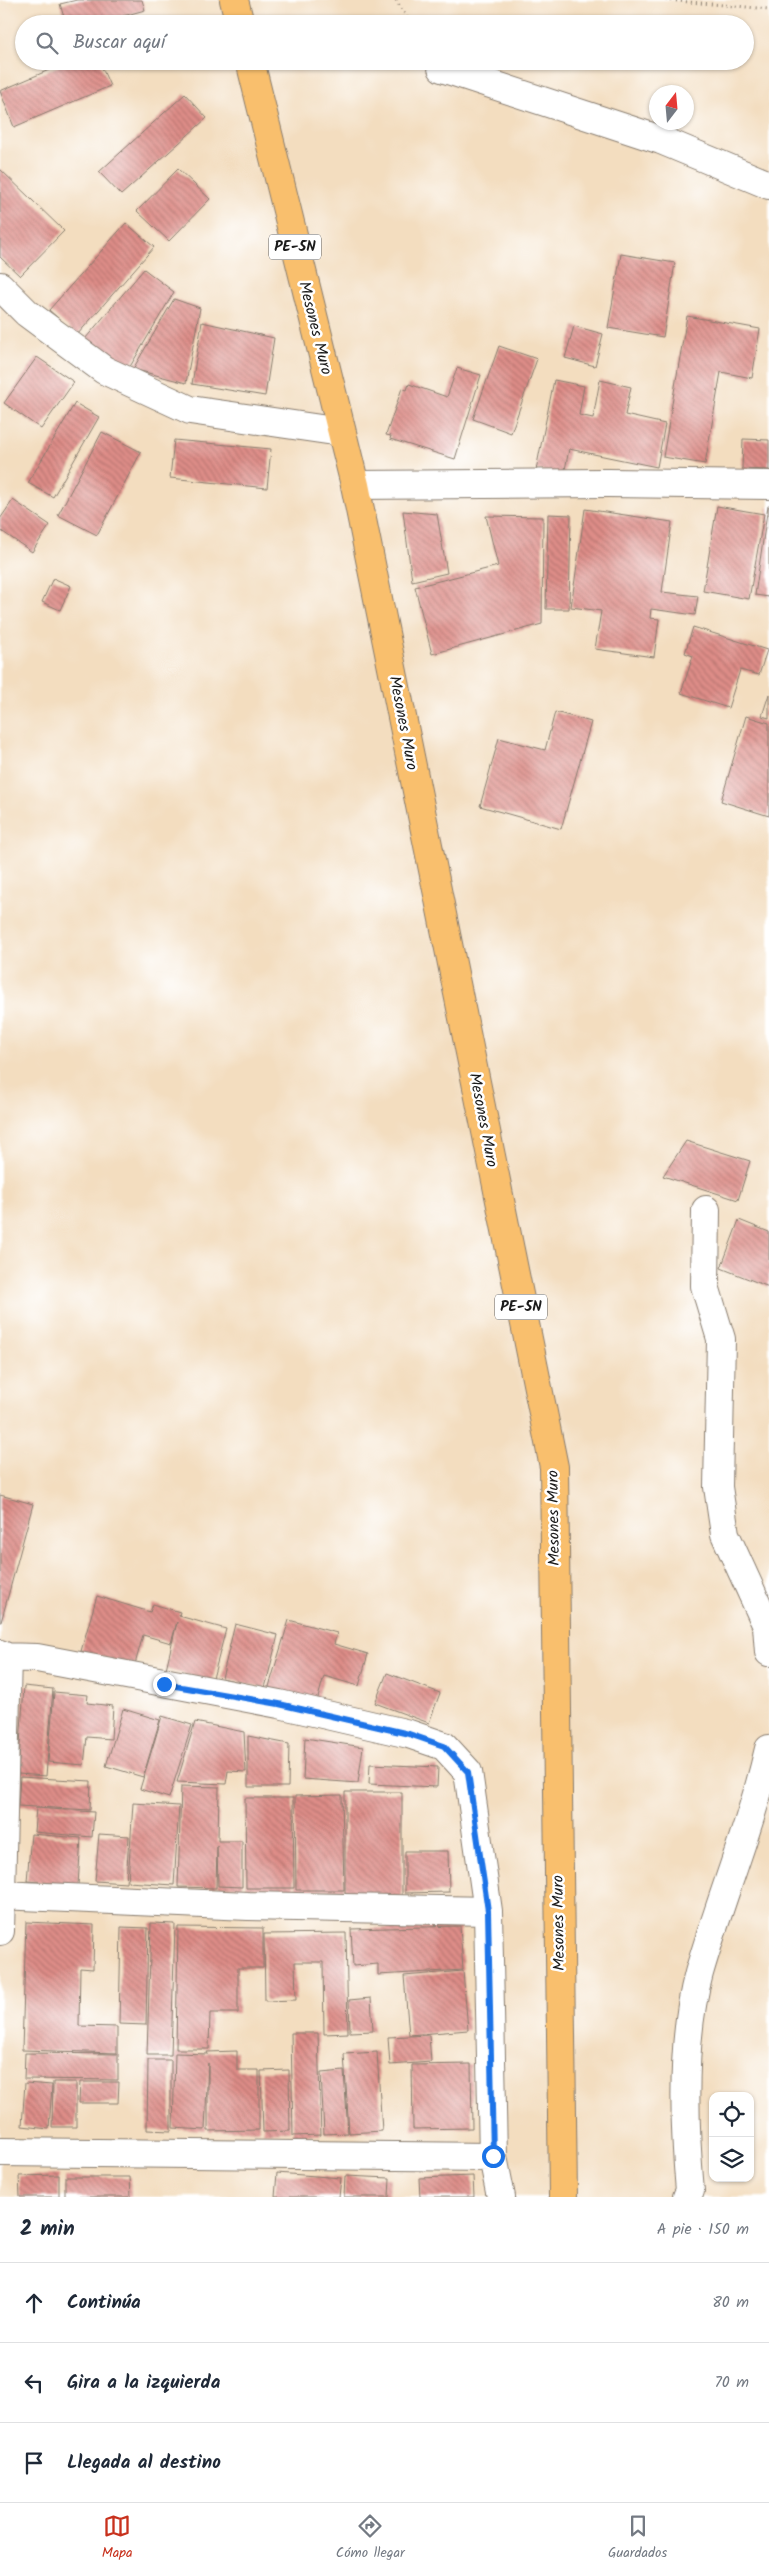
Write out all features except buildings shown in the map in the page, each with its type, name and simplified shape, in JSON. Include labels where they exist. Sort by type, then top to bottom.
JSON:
[{"type":"highway","points":[[234,0],[238,15]]},
{"type":"highway","name":"Mesones Muro","points":[[252,70],[355,485],[554,1467],[563,2197]]},
{"type":"street","points":[[448,70],[661,140],[769,185]]},
{"type":"street","points":[[0,286],[27,313],[104,370],[190,410],[341,432]]},
{"type":"street","points":[[355,485],[608,483],[769,485]]},
{"type":"street","points":[[706,1210],[705,1286],[721,1339],[718,1486],[725,1534],[767,1626],[769,1652]]},
{"type":"street","points":[[0,1931],[2,1656],[37,1658],[279,1704],[409,1734],[444,1746],[468,1772],[488,1911],[493,2156],[501,2197]]},
{"type":"street","points":[[687,2197],[690,2191],[685,2131],[689,2033],[699,1974],[740,1855],[769,1749]]},
{"type":"street","points":[[1,1895],[248,1906],[488,1911]]},
{"type":"street","points":[[0,2152],[493,2156]]},
{"type":"path","points":[[396,0],[405,15]]},
{"type":"path","points":[[666,0],[769,9]]},
{"type":"route","points":[[164,1684],[279,1704],[409,1734],[444,1746],[468,1772],[488,1911],[493,2156]]}]
